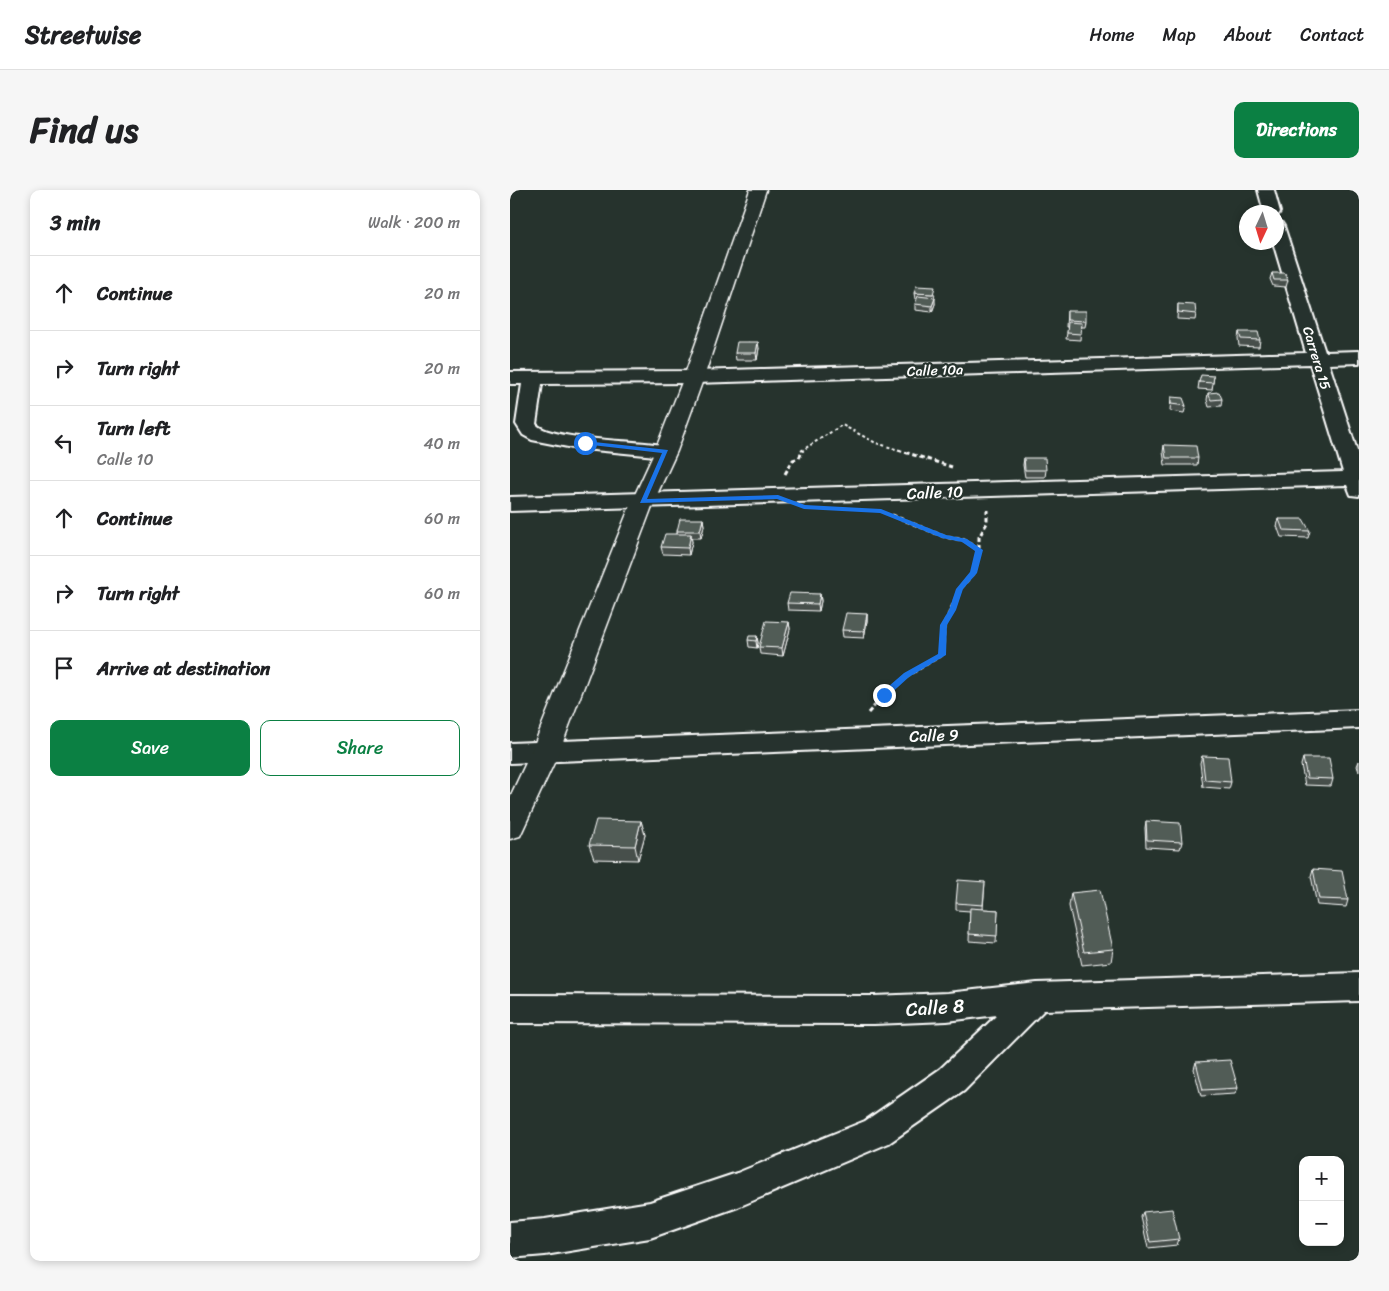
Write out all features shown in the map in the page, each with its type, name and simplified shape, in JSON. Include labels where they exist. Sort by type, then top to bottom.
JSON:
[{"type":"street","points":[[510,828],[546,750],[643,501],[666,451],[694,377],[758,190]]},
{"type":"street","points":[[1266,190],[1270,205]]},
{"type":"street","name":"Carrera 15","points":[[1283,250],[1358,482]]},
{"type":"street","name":"Calle 10a","points":[[510,378],[694,377],[1359,357]]},
{"type":"street","points":[[533,378],[526,424],[531,431],[548,437],[585,443],[666,451]]},
{"type":"street","name":"Calle 10","points":[[510,504],[985,490],[1358,482]]},
{"type":"street","name":"Calle 9","points":[[510,753],[546,750],[1359,719]]},
{"type":"street","name":"Calle 8","points":[[510,1010],[874,1010],[947,1007],[1037,997],[1359,988]]},
{"type":"street","points":[[510,1240],[545,1237],[650,1220],[738,1190],[876,1132],[952,1080],[1037,997]]},
{"type":"path","points":[[784,476],[793,460],[800,458],[801,451],[842,425],[876,443],[940,463],[981,480],[988,501],[987,523],[979,537],[979,550],[973,573],[960,589],[944,625],[942,655],[907,675],[884,695],[859,723],[851,738]]},
{"type":"path","points":[[888,514],[944,536],[964,540],[979,550]]},
{"type":"building","points":[[1272,273],[1285,273],[1288,280],[1274,280]]},
{"type":"building","points":[[916,286],[935,287],[933,294],[914,293]]},
{"type":"building","points":[[918,296],[935,298],[932,306],[915,304]]},
{"type":"building","points":[[1178,304],[1195,305],[1196,314],[1178,312]]},
{"type":"building","points":[[1067,311],[1086,311],[1086,321],[1067,320]]},
{"type":"building","points":[[1068,322],[1082,323],[1081,334],[1067,333]]},
{"type":"building","points":[[1239,332],[1258,332],[1260,340],[1241,339]]},
{"type":"building","points":[[737,342],[758,342],[756,353],[735,353]]},
{"type":"building","points":[[1201,375],[1214,376],[1213,383],[1199,382]]},
{"type":"building","points":[[1219,392],[1222,399],[1211,400],[1208,393]]},
{"type":"building","points":[[1171,397],[1183,398],[1186,406],[1171,404]]},
{"type":"building","points":[[1164,445],[1196,446],[1198,458],[1166,458]]},
{"type":"building","points":[[1024,458],[1045,458],[1046,470],[1025,470]]},
{"type":"building","points":[[680,519],[703,519],[700,531],[677,531]]},
{"type":"building","points":[[1279,519],[1303,519],[1310,531],[1283,530]]},
{"type":"building","points":[[665,534],[691,534],[688,548],[661,547]]},
{"type":"building","points":[[790,593],[820,594],[818,604],[787,603]]},
{"type":"building","points":[[846,613],[867,614],[864,631],[842,630]]},
{"type":"building","points":[[766,621],[789,622],[782,648],[759,647]]},
{"type":"building","points":[[749,636],[757,636],[756,641],[748,640]]},
{"type":"building","points":[[1202,756],[1228,757],[1231,782],[1205,780]]},
{"type":"building","points":[[1303,758],[1329,758],[1333,779],[1307,778]]},
{"type":"building","points":[[596,820],[641,821],[635,846],[589,845]]},
{"type":"building","points":[[1146,821],[1180,823],[1182,842],[1147,840]]},
{"type":"building","points":[[1313,869],[1342,871],[1348,900],[1319,899]]},
{"type":"building","points":[[958,880],[985,882],[983,905],[956,903]]},
{"type":"building","points":[[1100,890],[1113,949],[1084,952],[1071,893]]},
{"type":"building","points":[[970,908],[998,910],[997,936],[969,934]]},
{"type":"building","points":[[1230,1060],[1238,1088],[1203,1090],[1196,1062]]},
{"type":"building","points":[[1172,1209],[1179,1239],[1150,1242],[1143,1212]]},
{"type":"route","points":[[585,443],[666,451],[643,501],[778,497],[804,507],[881,511],[944,536],[964,540],[979,550],[973,573],[960,589],[944,625],[942,655],[907,675],[884,695]]}]
